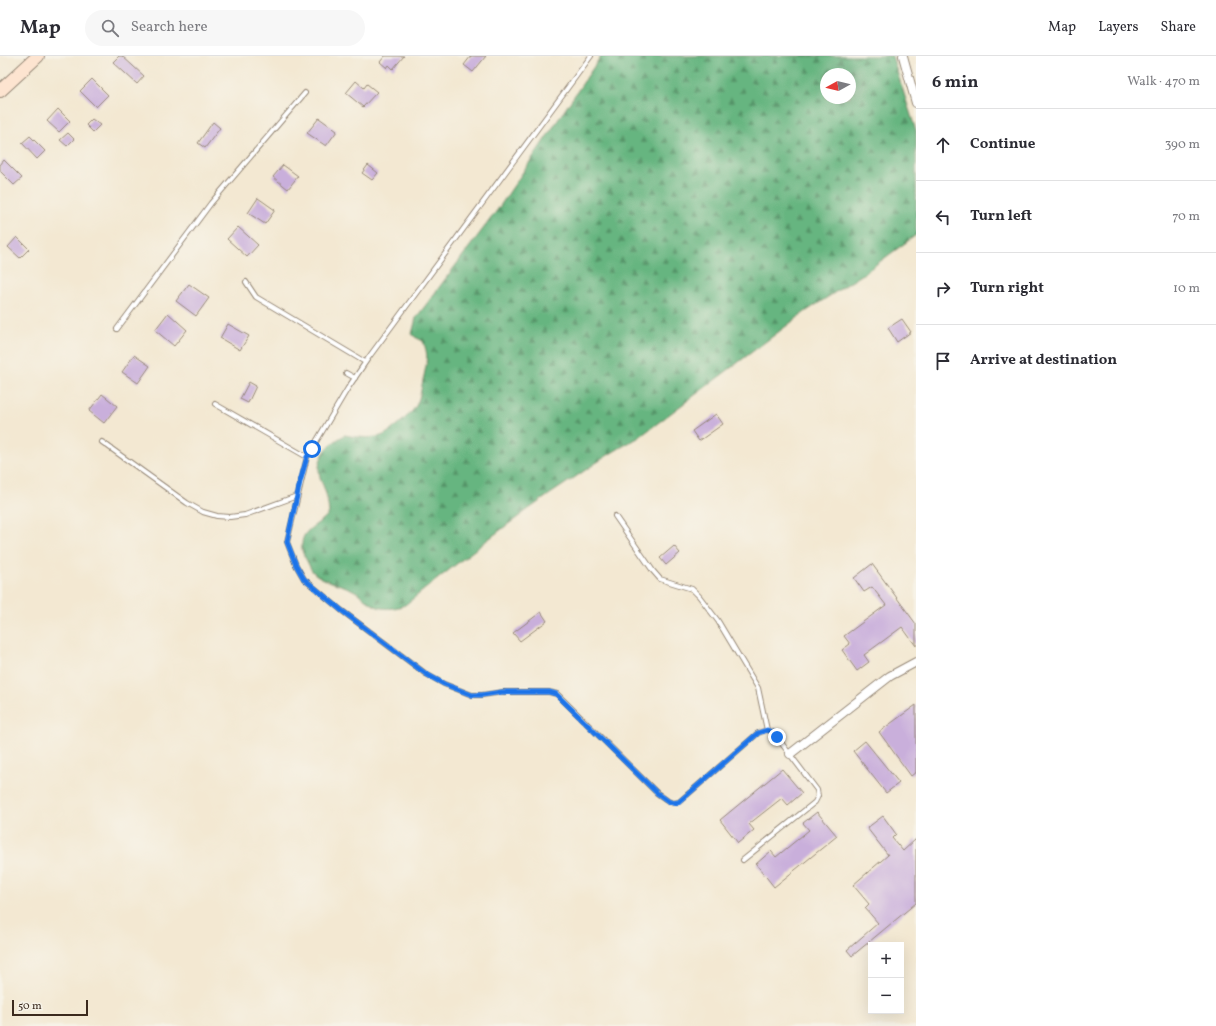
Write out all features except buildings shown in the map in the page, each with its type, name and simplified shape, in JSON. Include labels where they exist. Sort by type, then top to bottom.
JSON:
[{"type":"main road","points":[[0,91],[38,56]]},
{"type":"street","points":[[904,56],[916,103]]},
{"type":"street","points":[[790,754],[890,676],[916,662]]},
{"type":"lane","points":[[591,56],[365,362],[307,457],[287,542],[296,565],[304,579],[341,610],[426,674],[444,684],[472,695],[502,692],[549,692],[556,694],[657,793],[673,803],[679,802],[758,733],[767,730],[773,732],[817,790],[818,796],[815,802],[743,860]]},
{"type":"lane","points":[[117,329],[211,203],[305,93]]},
{"type":"lane","points":[[246,282],[256,297],[365,362]]},
{"type":"lane","points":[[346,373],[355,378]]},
{"type":"lane","points":[[215,404],[307,457]]},
{"type":"lane","points":[[102,442],[187,503],[203,512],[217,516],[230,517],[245,515],[297,496]]},
{"type":"lane","points":[[615,516],[652,571],[660,579],[692,589],[718,621],[758,688],[767,730]]},
{"type":"green space","points":[[601,56],[892,56],[916,131],[916,235],[863,274],[805,312],[638,438],[604,458],[528,510],[405,605],[385,608],[372,604],[355,591],[345,586],[328,581],[313,572],[303,553],[302,544],[305,534],[329,513],[326,494],[320,478],[319,470],[321,457],[329,447],[345,435],[367,438],[381,436],[400,423],[416,406],[420,395],[427,358],[423,341],[412,334],[416,318],[498,209]]},
{"type":"route","points":[[312,449],[307,457],[300,482],[287,542],[296,565],[304,579],[341,610],[426,674],[444,684],[472,695],[502,692],[549,692],[556,694],[657,793],[673,803],[679,802],[758,733],[767,730],[773,732],[777,737]]}]
